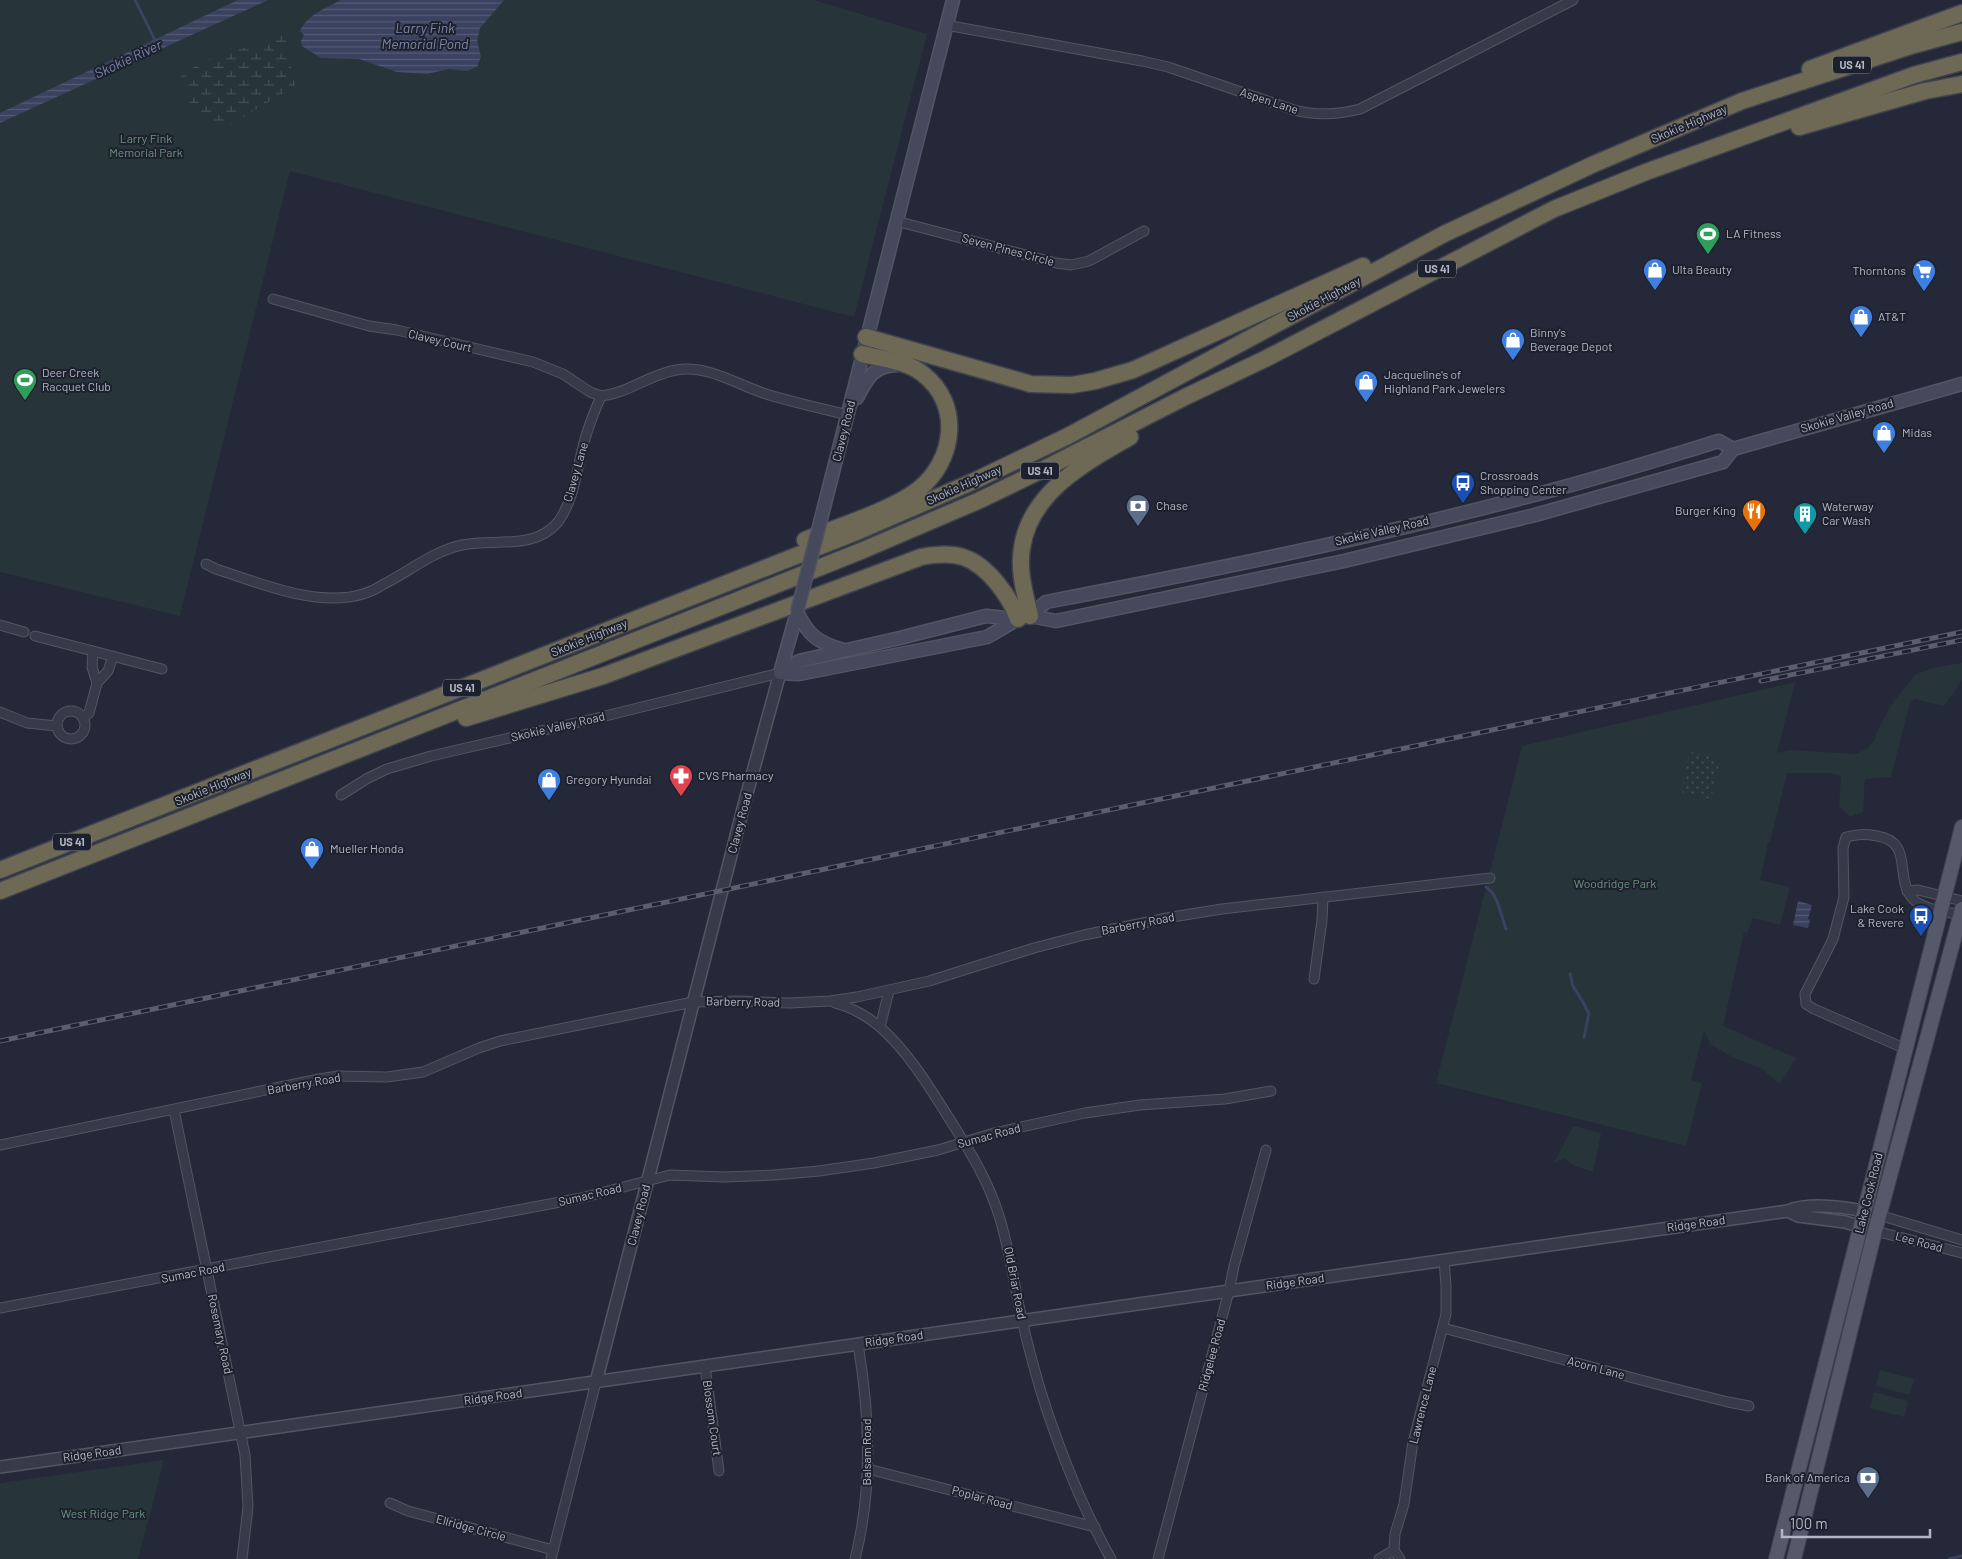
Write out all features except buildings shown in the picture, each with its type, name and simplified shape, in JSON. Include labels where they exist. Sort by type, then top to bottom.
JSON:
[{"type":"highway","points":[[1742,101],[1789,77],[1962,13]]},
{"type":"highway","name":"Skokie Highway","points":[[0,870],[859,531],[981,478],[1068,436],[1444,234],[1594,164],[1742,101],[1914,45],[1962,32]]},
{"type":"highway","name":"Skokie Highway","points":[[0,891],[861,551],[1028,477],[1554,209],[1646,172],[1914,75],[1962,62]]},
{"type":"highway","points":[[1646,172],[1876,104],[1925,91],[1962,84]]},
{"type":"highway","points":[[866,337],[1031,384],[1072,385],[1095,381],[1140,367],[1371,263],[1444,234]]},
{"type":"highway","points":[[644,616],[713,579],[898,502],[930,479],[940,465],[948,446],[950,434],[948,412],[942,397],[922,373],[908,366],[862,354]]},
{"type":"highway","points":[[1024,618],[1021,549],[1030,523],[1048,496],[1078,468],[1190,403],[1232,374]]},
{"type":"highway","points":[[356,750],[382,746],[509,704],[552,693],[921,557],[939,553],[972,560],[985,569],[1024,618]]},
{"type":"main road","name":"Clavey Road","points":[[780,673],[953,0]]},
{"type":"main road","points":[[848,414],[865,383],[877,370],[885,366],[908,366]]},
{"type":"main road","name":"Skokie Valley Road","points":[[780,673],[799,661],[986,616],[1056,621],[1344,561],[1535,515],[1723,462],[1733,449],[1962,384]]},
{"type":"main road","name":"Skokie Valley Road","points":[[780,673],[799,674],[987,636],[1024,618],[1046,602],[1245,562],[1451,515],[1530,496],[1719,442],[1733,449]]},
{"type":"main road","points":[[1530,496],[1535,515]]},
{"type":"main road","points":[[1451,515],[1455,534]]},
{"type":"main road","points":[[797,612],[811,636],[826,645],[845,650]]},
{"type":"main road","name":"Lake Cook Road","points":[[1776,1559],[1944,904],[1962,827]]},
{"type":"main road","name":"Lake Cook Road","points":[[1794,1559],[1875,1231],[1962,910]]},
{"type":"street","name":"Aspen Lane","points":[[946,25],[1142,60],[1294,110],[1305,113],[1332,115],[1360,109],[1574,0]]},
{"type":"street","name":"Seven Pines Circle","points":[[896,221],[1056,263],[1071,265],[1089,261],[1144,231]]},
{"type":"street","name":"Clavey Court","points":[[273,299],[369,326],[533,362],[563,374],[590,392],[601,396]]},
{"type":"street","points":[[601,396],[617,394],[652,377],[683,369],[709,372],[762,392],[848,414]]},
{"type":"street","name":"Clavey Lane","points":[[206,564],[281,590],[319,598],[353,596],[364,594],[386,584],[430,557],[450,548],[483,542],[515,542],[538,537],[549,531],[557,522],[571,495],[585,437],[601,396]]},
{"type":"street","points":[[0,625],[24,632]]},
{"type":"street","points":[[35,636],[162,669]]},
{"type":"street","points":[[93,651],[92,667],[98,683]]},
{"type":"street","points":[[83,718],[89,713],[98,683],[108,671],[112,656]]},
{"type":"street","name":"Skokie Valley Road","points":[[341,795],[362,781],[387,770],[432,756],[780,673]]},
{"type":"street","name":"Clavey Road","points":[[552,1555],[693,1002],[780,673]]},
{"type":"street","points":[[0,712],[27,723],[57,726]]},
{"type":"street","points":[[67,712],[76,712],[83,718],[85,728],[80,736],[76,738],[72,739],[63,736],[57,726],[60,717],[67,712]]},
{"type":"street","points":[[1906,1049],[1806,1004],[1805,994],[1833,939],[1844,897],[1843,848],[1846,837],[1860,833],[1891,840],[1899,849],[1907,891],[1915,900],[1923,906],[1944,904],[1962,910]]},
{"type":"street","name":"Barberry Road","points":[[0,1145],[319,1079],[338,1076],[387,1077],[423,1072],[500,1041],[693,1002],[830,1001],[889,991],[1084,935],[1172,917],[1222,909],[1490,878]]},
{"type":"street","points":[[1907,891],[1918,890],[1944,904],[1962,910]]},
{"type":"street","points":[[1314,980],[1323,898]]},
{"type":"street","points":[[880,1027],[889,991]]},
{"type":"street","name":"Old Briar Road","points":[[830,1001],[847,1006],[880,1027],[900,1047],[931,1088],[982,1174],[1000,1218],[1007,1243],[1022,1321],[1054,1430],[1095,1527],[1111,1559]]},
{"type":"street","name":"Sumac Road","points":[[0,1308],[581,1198],[670,1175],[724,1177],[819,1171],[874,1163],[994,1133],[1085,1113],[1140,1105],[1225,1099],[1271,1091]]},
{"type":"street","name":"Rosemary Road","points":[[174,1110],[245,1455],[249,1493],[242,1559]]},
{"type":"street","name":"Ridgelee Road","points":[[1158,1559],[1266,1150]]},
{"type":"street","name":"Ridge Road","points":[[0,1467],[1788,1211],[1797,1207],[1822,1206],[1865,1211],[1880,1215]]},
{"type":"street","name":"Ridge Road","points":[[1788,1211],[1798,1216],[1828,1218],[1875,1231]]},
{"type":"street","name":"Lee Road","points":[[1880,1215],[1962,1240]]},
{"type":"street","name":"Lee Road","points":[[1875,1231],[1962,1253]]},
{"type":"street","name":"Lawrence Lane","points":[[1394,1550],[1395,1534],[1404,1504],[1413,1442],[1446,1314],[1444,1260]]},
{"type":"street","name":"Acorn Lane","points":[[1443,1328],[1660,1385],[1749,1406]]},
{"type":"street","name":"Balsam Road","points":[[855,1559],[862,1527],[868,1469],[868,1424],[858,1344]]},
{"type":"street","name":"Blossom Court","points":[[705,1366],[719,1470]]},
{"type":"street","name":"Poplar Road","points":[[868,1469],[1095,1527]]},
{"type":"street","name":"Ellridge Circle","points":[[390,1503],[408,1511],[552,1555]]},
{"type":"street","points":[[1379,1559],[1394,1550],[1400,1559]]},
{"type":"green space","name":"Larry Fink Memorial Park","points":[[0,0],[814,0],[927,34],[854,317],[290,171],[180,616],[0,572]]},
{"type":"green space","points":[[283,26],[295,86],[228,126],[204,122],[191,106],[181,76],[200,63],[233,50],[262,45]]},
{"type":"green space","name":"Woodridge Park","points":[[1962,663],[1962,680],[1944,706],[1914,699],[1909,706],[1891,777],[1865,779],[1863,812],[1850,817],[1839,807],[1841,776],[1832,773],[1787,773],[1760,880],[1790,887],[1780,925],[1753,918],[1747,933],[1744,932],[1723,1026],[1796,1058],[1780,1084],[1762,1069],[1732,1057],[1710,1044],[1704,1030],[1691,1080],[1702,1083],[1686,1146],[1436,1083],[1522,746],[1795,682],[1777,753],[1791,750],[1856,754],[1867,749],[1875,739],[1878,729],[1893,702],[1915,675],[1932,668]]},
{"type":"green space","points":[[1690,752],[1720,759],[1711,799],[1681,792]]},
{"type":"green space","points":[[1573,1126],[1601,1133],[1593,1172],[1573,1165],[1564,1158],[1554,1163]]},
{"type":"green space","points":[[1880,1370],[1914,1379],[1910,1395],[1876,1386]]},
{"type":"green space","points":[[1874,1392],[1908,1401],[1904,1417],[1870,1408]]},
{"type":"green space","name":"West Ridge Park","points":[[164,1460],[138,1559],[0,1559],[0,1483]]},
{"type":"water","name":"Skokie River","points":[[238,0],[268,0],[0,123],[0,113]]},
{"type":"water","name":"Larry Fink Memorial Pond","points":[[341,0],[504,0],[480,28],[477,41],[481,57],[477,67],[467,71],[449,69],[427,74],[397,72],[359,59],[321,58],[302,46],[301,41],[304,35],[300,31],[303,25],[318,12]]},
{"type":"water","points":[[1798,901],[1812,905],[1808,919],[1810,920],[1808,928],[1793,925]]},
{"type":"waterway","name":"Skokie River","points":[[135,0],[157,44]]},
{"type":"waterway","points":[[1486,887],[1490,890],[1499,906],[1506,929]]},
{"type":"waterway","points":[[1570,974],[1573,986],[1589,1014],[1584,1037]]},
{"type":"waterway","points":[[1949,1559],[1962,1556]]},
{"type":"railway","points":[[0,1041],[1962,632]]},
{"type":"railway","points":[[1761,681],[1962,640]]},
{"type":"place","name":"LA Fitness","points":[[1708,255]]},
{"type":"place","name":"Ulta Beauty","points":[[1655,291]]},
{"type":"place","name":"Thorntons","points":[[1924,292]]},
{"type":"place","name":"AT&T","points":[[1861,338]]},
{"type":"place","name":"Binny's Beverage Depot","points":[[1513,361]]},
{"type":"place","name":"Deer Creek Racquet Club","points":[[25,401]]},
{"type":"place","name":"Jacqueline's of Highland Park Jewelers","points":[[1366,403]]},
{"type":"place","name":"Midas","points":[[1884,454]]},
{"type":"place","name":"Crossroads Shopping Center","points":[[1463,504]]},
{"type":"place","name":"Chase","points":[[1138,527]]},
{"type":"place","name":"Burger King","points":[[1754,532]]},
{"type":"place","name":"Waterway Car Wash","points":[[1805,535]]},
{"type":"place","name":"CVS Pharmacy","points":[[681,797]]},
{"type":"place","name":"Gregory Hyundai","points":[[549,801]]},
{"type":"place","name":"Mueller Honda","points":[[312,870]]},
{"type":"place","name":"Lake Cook & Revere","points":[[1921,937]]},
{"type":"place","name":"Bank of America","points":[[1868,1499]]}]
